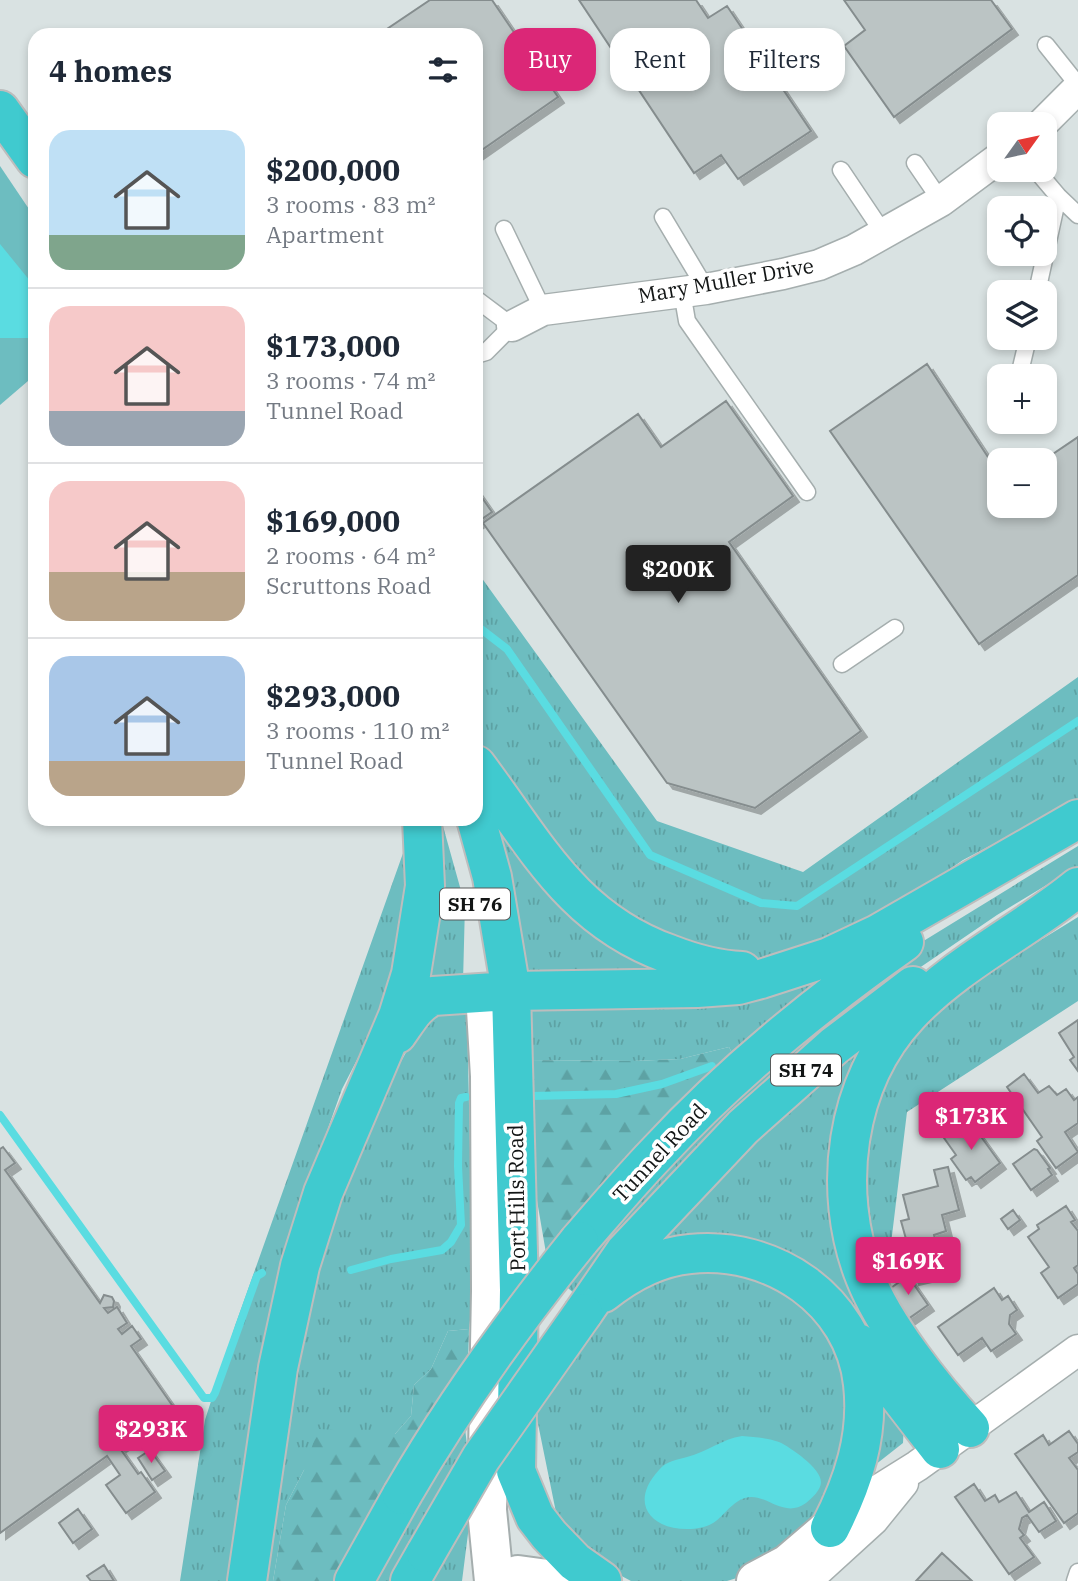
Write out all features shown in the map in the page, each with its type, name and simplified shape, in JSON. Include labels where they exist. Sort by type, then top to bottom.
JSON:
[{"type":"highway","points":[[0,110],[28,149]]},
{"type":"highway","points":[[483,774],[568,889],[592,912],[616,929],[646,946],[703,966],[784,972]]},
{"type":"highway","points":[[379,1058],[422,1001],[433,996],[697,988],[738,985],[784,972],[849,948],[888,929],[1078,820]]},
{"type":"highway","points":[[247,1581],[278,1368],[300,1266],[323,1193],[398,1016],[411,974],[425,886],[422,826]]},
{"type":"highway","name":"Port Hills Road","points":[[453,826],[465,860],[498,992]]},
{"type":"highway","name":"Port Hills Road","points":[[478,826],[492,877],[498,992]]},
{"type":"highway","name":"Tunnel Road","points":[[354,1581],[434,1441],[496,1348],[579,1241],[657,1152],[699,1110],[808,1014],[858,975],[998,882],[1078,834]]},
{"type":"highway","points":[[942,1448],[945,1401],[880,1311],[864,1276],[849,1210],[847,1175],[853,1118],[862,1089],[877,1059],[886,1042],[908,1014],[972,960],[1055,906],[1078,885]]},
{"type":"highway","name":"Tunnel Road","points":[[418,1567],[481,1458],[625,1252],[734,1136],[834,1046],[923,979],[1014,919],[1078,885]]},
{"type":"highway","points":[[583,1313],[605,1292],[630,1274],[658,1261],[688,1254],[719,1253],[749,1258],[787,1273],[828,1304],[942,1448]]},
{"type":"highway","points":[[830,1528],[855,1472],[864,1415],[863,1383],[857,1356],[846,1329]]},
{"type":"highway","points":[[502,1472],[549,1535],[575,1562],[602,1581]]},
{"type":"street","points":[[1054,112],[1078,87]]},
{"type":"street","name":"Mary Muller Drive","points":[[512,326],[542,310],[694,290],[819,265],[854,250],[941,201],[987,167]]},
{"type":"street","name":"Port Hills Road","points":[[496,1580],[512,1543],[502,1472],[491,1277],[490,1076],[498,992]]},
{"type":"street","points":[[756,1581],[788,1564],[861,1501],[942,1448],[1078,1350]]},
{"type":"street","points":[[806,1581],[873,1520],[942,1448]]},
{"type":"street","points":[[496,1580],[518,1574],[562,1581]]},
{"type":"lane","points":[[1046,45],[1078,87]]},
{"type":"lane","points":[[915,163],[941,201]]},
{"type":"lane","points":[[841,170],[884,234]]},
{"type":"lane","points":[[1046,182],[1078,215]]},
{"type":"lane","points":[[1040,280],[1058,196]]},
{"type":"lane","points":[[663,217],[694,290],[687,321],[807,492]]},
{"type":"lane","points":[[504,229],[542,310]]},
{"type":"lane","points":[[483,304],[512,326],[483,353]]},
{"type":"lane","points":[[842,664],[895,628]]},
{"type":"lane","points":[[1075,1581],[1078,1572]]},
{"type":"green space","points":[[0,166],[28,208],[28,381],[0,405]]},
{"type":"green space","points":[[483,580],[657,821],[803,872],[1078,677],[1078,800],[963,860],[890,910],[833,943],[775,958],[738,959],[681,947],[599,905],[483,756]]},
{"type":"green space","points":[[483,798],[678,970],[525,979],[483,819]]},
{"type":"green space","points":[[440,826],[443,826],[465,905],[463,982],[433,985],[423,971]]},
{"type":"green space","points":[[407,842],[410,909],[379,1017],[342,1089],[306,1190],[235,1581],[180,1581],[205,1420],[235,1326]]},
{"type":"green space","points":[[1078,846],[1078,866],[997,915],[909,975],[575,1294],[562,1283],[726,1100],[917,945]]},
{"type":"green space","points":[[1078,917],[1078,1001],[907,1112],[886,1285],[873,1234],[867,1180],[871,1130],[883,1088],[904,1051],[931,1020],[999,966]]},
{"type":"green space","points":[[827,979],[733,1055],[729,1047],[680,1059],[527,1060],[528,1007]]},
{"type":"green space","points":[[462,1001],[467,1016],[470,1150],[477,1193],[469,1329],[448,1331],[431,1369],[414,1385],[411,1416],[395,1434],[304,1470],[286,1505],[273,1581],[262,1581],[298,1356],[326,1243],[379,1101],[421,1024]]},
{"type":"green space","points":[[867,1034],[836,1138],[924,1397],[848,1309],[655,1240],[665,1222]]},
{"type":"green space","points":[[729,1047],[733,1055],[546,1253],[535,1189],[527,1060],[680,1059]]},
{"type":"green space","points":[[684,1266],[786,1280],[842,1350],[849,1445],[811,1525],[740,1577],[727,1581],[631,1581],[595,1562],[559,1527],[536,1414],[599,1322],[619,1302]]},
{"type":"green space","points":[[469,1329],[468,1363],[336,1581],[273,1581],[286,1505],[304,1470],[318,1429],[395,1434],[411,1416],[414,1385],[431,1369],[448,1331]]},
{"type":"green space","points":[[878,1394],[904,1423],[903,1443],[875,1465]]},
{"type":"green space","points":[[463,1412],[467,1445],[389,1581],[367,1581]]},
{"type":"green space","points":[[470,1518],[462,1581],[433,1581]]},
{"type":"shaded area","points":[[0,244],[28,278],[28,338],[0,338]]},
{"type":"shaded area","points":[[742,1436],[779,1442],[790,1448],[820,1476],[821,1485],[816,1494],[797,1508],[780,1507],[748,1497],[733,1505],[714,1522],[701,1528],[665,1525],[648,1513],[645,1493],[662,1467]]},
{"type":"building","points":[[430,0],[492,0],[511,28],[504,28],[504,91],[554,91],[558,97],[483,149],[483,28],[388,28]]},
{"type":"building","points":[[579,0],[696,0],[708,18],[727,6],[742,28],[724,28],[724,91],[784,91],[811,131],[738,179],[721,155],[694,173],[639,91],[710,91],[710,28],[610,28],[610,47]]},
{"type":"building","points":[[844,0],[991,0],[1012,29],[894,117],[845,47],[865,30]]},
{"type":"building","points":[[927,364],[987,455],[987,518],[1057,518],[1057,451],[1078,437],[1078,575],[979,644],[830,431]]},
{"type":"building","points":[[726,401],[793,496],[729,542],[861,731],[755,808],[667,783],[483,523],[638,414],[661,447]]},
{"type":"building","points":[[483,499],[492,512],[483,518]]},
{"type":"building","points":[[1078,1020],[1078,1071],[1070,1060],[1074,1057],[1059,1033]]},
{"type":"building","points":[[1024,1074],[1038,1093],[1049,1086],[1057,1095],[1066,1089],[1074,1100],[1078,1097],[1078,1123],[1065,1132],[1078,1152],[1056,1168],[1037,1141],[1042,1137],[1007,1087]]},
{"type":"building","points":[[969,1120],[1000,1163],[975,1182],[971,1177],[966,1180],[951,1159],[956,1155],[944,1138]]},
{"type":"building","points":[[3,1147],[15,1163],[5,1170],[100,1303],[104,1295],[112,1297],[113,1307],[104,1308],[108,1313],[117,1307],[127,1323],[118,1329],[122,1334],[132,1326],[141,1339],[131,1346],[174,1408],[119,1447],[155,1492],[126,1513],[106,1485],[120,1475],[107,1456],[0,1533],[0,1149]]},
{"type":"building","points":[[1034,1149],[1050,1168],[1048,1169],[1052,1175],[1031,1190],[1013,1164]]},
{"type":"building","points":[[948,1167],[959,1210],[942,1215],[946,1231],[934,1235],[943,1272],[913,1279],[903,1239],[906,1239],[901,1221],[909,1219],[903,1195],[938,1186],[934,1170]]},
{"type":"building","points":[[1066,1206],[1075,1220],[1071,1222],[1078,1231],[1078,1265],[1074,1268],[1078,1274],[1078,1284],[1058,1298],[1041,1273],[1049,1267],[1028,1237],[1039,1229],[1037,1225]]},
{"type":"building","points":[[1013,1210],[1020,1220],[1008,1229],[1001,1219]]},
{"type":"building","points":[[908,1276],[928,1305],[908,1319],[888,1290]]},
{"type":"building","points":[[994,1288],[1002,1300],[1008,1296],[1017,1310],[1010,1315],[1009,1324],[1016,1334],[991,1351],[982,1338],[958,1355],[938,1327]]},
{"type":"building","points":[[1069,1431],[1078,1444],[1078,1452],[1069,1458],[1078,1470],[1078,1513],[1064,1523],[1015,1454],[1043,1435],[1049,1445]]},
{"type":"building","points":[[150,1450],[165,1471],[152,1480],[138,1458]]},
{"type":"building","points":[[974,1484],[985,1501],[995,1495],[999,1502],[1016,1492],[1029,1512],[1044,1502],[1056,1521],[1039,1532],[1027,1515],[1022,1518],[1019,1529],[1024,1535],[1020,1538],[1034,1557],[1009,1574],[955,1497]]},
{"type":"building","points":[[78,1509],[92,1529],[73,1543],[59,1523]]},
{"type":"building","points":[[942,1553],[972,1581],[916,1581]]},
{"type":"building","points":[[104,1565],[114,1581],[91,1581],[87,1576]]},
{"type":"waterway","points":[[483,631],[507,649],[650,855],[761,903],[797,906],[1078,721]]},
{"type":"waterway","points":[[532,1096],[616,1094],[662,1084],[712,1066]]},
{"type":"waterway","points":[[351,1270],[391,1259],[442,1250],[451,1242],[461,1225],[459,1103],[461,1098],[466,1097]]},
{"type":"waterway","points":[[0,1115],[204,1398],[212,1398],[215,1393],[257,1276],[262,1273]]}]
